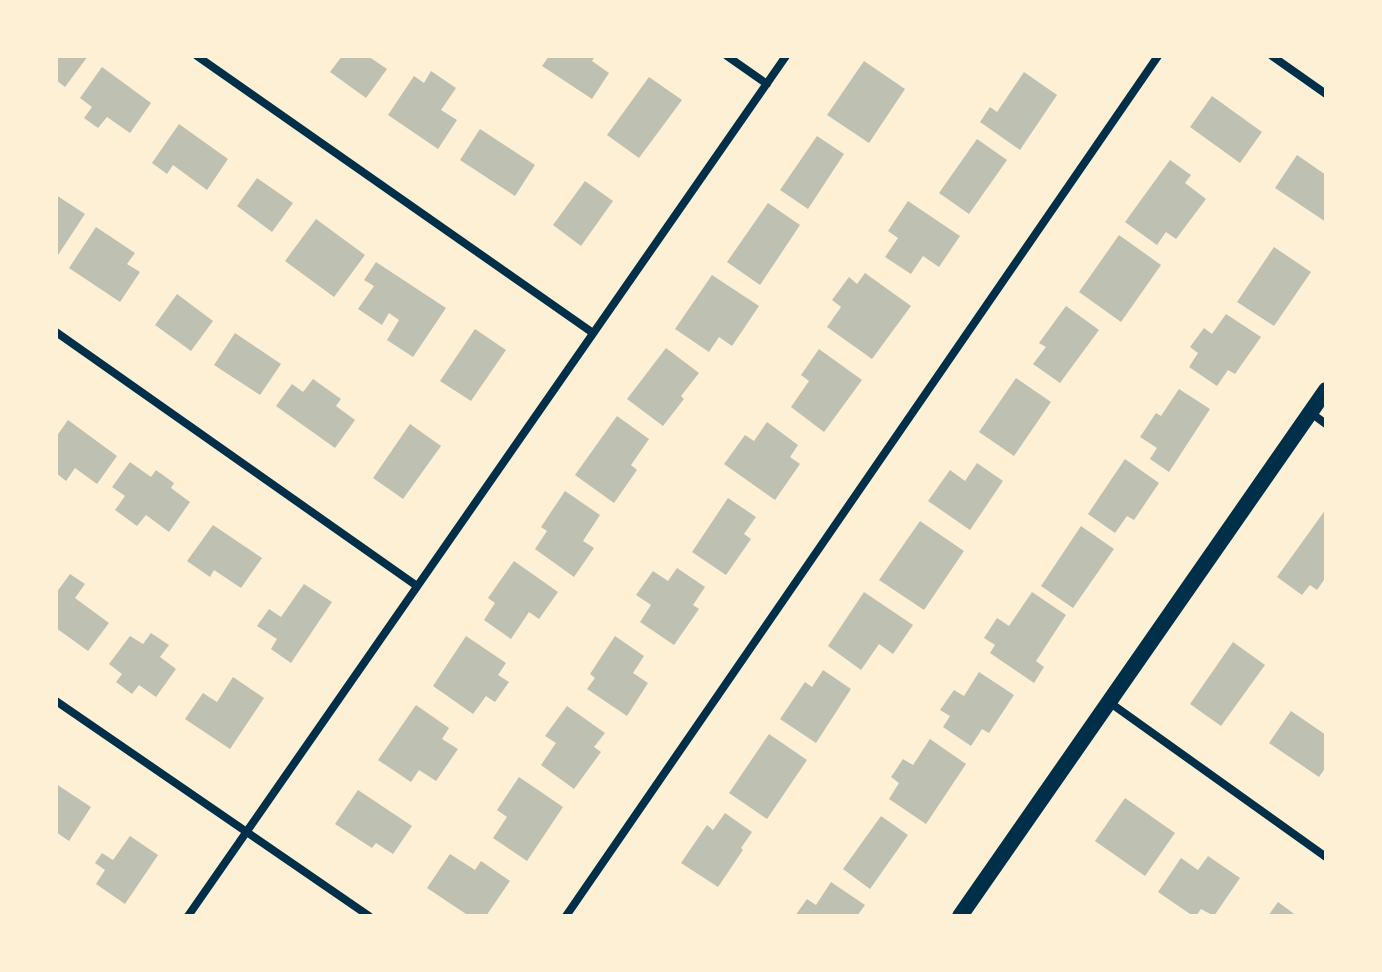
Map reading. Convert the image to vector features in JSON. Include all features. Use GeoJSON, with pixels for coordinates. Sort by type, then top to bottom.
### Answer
{"type":"FeatureCollection","features":[{"type":"Feature","properties":{"kind":"main road"},"geometry":{"type":"LineString","coordinates":[[960,916],[1326,390]]}},
{"type":"Feature","properties":{"kind":"street"},"geometry":{"type":"LineString","coordinates":[[197,56],[593,333]]}},
{"type":"Feature","properties":{"kind":"street"},"geometry":{"type":"LineString","coordinates":[[727,56],[767,84]]}},
{"type":"Feature","properties":{"kind":"street"},"geometry":{"type":"LineString","coordinates":[[188,916],[786,56]]}},
{"type":"Feature","properties":{"kind":"street"},"geometry":{"type":"LineString","coordinates":[[566,916],[1158,56]]}},
{"type":"Feature","properties":{"kind":"street"},"geometry":{"type":"LineString","coordinates":[[1272,56],[1326,94]]}},
{"type":"Feature","properties":{"kind":"street"},"geometry":{"type":"LineString","coordinates":[[56,332],[417,586]]}},
{"type":"Feature","properties":{"kind":"street"},"geometry":{"type":"LineString","coordinates":[[1311,413],[1326,424]]}},
{"type":"Feature","properties":{"kind":"street"},"geometry":{"type":"LineString","coordinates":[[56,701],[369,916]]}},
{"type":"Feature","properties":{"kind":"street"},"geometry":{"type":"LineString","coordinates":[[1109,702],[1326,857]]}},
{"type":"Feature","properties":{"kind":"building"},"geometry":{"type":"Polygon","coordinates":[[[56,56],[88,56],[65,87],[56,80],[56,56]]]}},
{"type":"Feature","properties":{"kind":"building"},"geometry":{"type":"Polygon","coordinates":[[[342,56],[368,56],[387,69],[366,98],[330,72],[342,56]]]}},
{"type":"Feature","properties":{"kind":"building"},"geometry":{"type":"Polygon","coordinates":[[[549,56],[595,56],[592,61],[609,73],[592,99],[542,66],[549,56]]]}},
{"type":"Feature","properties":{"kind":"building"},"geometry":{"type":"Polygon","coordinates":[[[864,61],[905,89],[869,143],[827,115],[864,61]]]}},
{"type":"Feature","properties":{"kind":"building"},"geometry":{"type":"Polygon","coordinates":[[[102,67],[151,103],[130,133],[107,117],[98,128],[84,118],[92,107],[80,98],[102,67]]]}},
{"type":"Feature","properties":{"kind":"building"},"geometry":{"type":"Polygon","coordinates":[[[431,71],[456,88],[441,110],[457,120],[438,149],[388,115],[414,76],[424,83],[431,71]]]}},
{"type":"Feature","properties":{"kind":"building"},"geometry":{"type":"Polygon","coordinates":[[[1024,72],[1057,95],[1020,150],[980,122],[990,107],[997,112],[1024,72]]]}},
{"type":"Feature","properties":{"kind":"building"},"geometry":{"type":"Polygon","coordinates":[[[649,77],[682,100],[639,158],[607,135],[649,77]]]}},
{"type":"Feature","properties":{"kind":"building"},"geometry":{"type":"Polygon","coordinates":[[[1212,96],[1262,132],[1240,163],[1190,127],[1212,96]]]}},
{"type":"Feature","properties":{"kind":"building"},"geometry":{"type":"Polygon","coordinates":[[[179,124],[228,159],[207,190],[173,165],[167,174],[152,163],[179,124]]]}},
{"type":"Feature","properties":{"kind":"building"},"geometry":{"type":"Polygon","coordinates":[[[480,129],[535,165],[515,196],[460,160],[480,129]]]}},
{"type":"Feature","properties":{"kind":"building"},"geometry":{"type":"Polygon","coordinates":[[[817,136],[844,154],[808,209],[780,190],[817,136]]]}},
{"type":"Feature","properties":{"kind":"building"},"geometry":{"type":"Polygon","coordinates":[[[977,139],[1007,160],[969,214],[939,193],[977,139]]]}},
{"type":"Feature","properties":{"kind":"building"},"geometry":{"type":"Polygon","coordinates":[[[1297,155],[1326,175],[1326,222],[1275,188],[1297,155]]]}},
{"type":"Feature","properties":{"kind":"building"},"geometry":{"type":"Polygon","coordinates":[[[1170,160],[1191,175],[1185,183],[1206,199],[1176,239],[1166,232],[1157,245],[1125,222],[1170,160]]]}},
{"type":"Feature","properties":{"kind":"building"},"geometry":{"type":"Polygon","coordinates":[[[257,178],[293,203],[272,232],[237,206],[257,178]]]}},
{"type":"Feature","properties":{"kind":"building"},"geometry":{"type":"Polygon","coordinates":[[[585,181],[613,201],[581,246],[553,225],[585,181]]]}},
{"type":"Feature","properties":{"kind":"building"},"geometry":{"type":"Polygon","coordinates":[[[56,195],[85,214],[56,258],[56,195]]]}},
{"type":"Feature","properties":{"kind":"building"},"geometry":{"type":"Polygon","coordinates":[[[908,201],[960,236],[939,267],[923,256],[911,274],[885,257],[898,238],[888,231],[908,201]]]}},
{"type":"Feature","properties":{"kind":"building"},"geometry":{"type":"Polygon","coordinates":[[[768,203],[800,225],[760,285],[727,262],[768,203]]]}},
{"type":"Feature","properties":{"kind":"building"},"geometry":{"type":"Polygon","coordinates":[[[316,219],[365,255],[334,297],[285,261],[316,219]]]}},
{"type":"Feature","properties":{"kind":"building"},"geometry":{"type":"Polygon","coordinates":[[[96,227],[135,253],[127,264],[140,272],[120,302],[69,268],[96,227]]]}},
{"type":"Feature","properties":{"kind":"building"},"geometry":{"type":"Polygon","coordinates":[[[1119,235],[1161,265],[1121,322],[1079,292],[1119,235]]]}},
{"type":"Feature","properties":{"kind":"building"},"geometry":{"type":"Polygon","coordinates":[[[1274,247],[1311,272],[1274,326],[1237,302],[1274,247]]]}},
{"type":"Feature","properties":{"kind":"building"},"geometry":{"type":"Polygon","coordinates":[[[376,262],[446,308],[413,357],[387,340],[399,320],[389,313],[382,325],[358,309],[374,286],[364,280],[376,262]]]}},
{"type":"Feature","properties":{"kind":"building"},"geometry":{"type":"Polygon","coordinates":[[[865,273],[911,306],[872,359],[827,327],[841,307],[832,300],[849,277],[857,284],[865,273]]]}},
{"type":"Feature","properties":{"kind":"building"},"geometry":{"type":"Polygon","coordinates":[[[712,275],[759,306],[732,346],[719,337],[709,352],[675,329],[712,275]]]}},
{"type":"Feature","properties":{"kind":"building"},"geometry":{"type":"Polygon","coordinates":[[[177,294],[213,321],[191,351],[155,325],[177,294]]]}},
{"type":"Feature","properties":{"kind":"building"},"geometry":{"type":"Polygon","coordinates":[[[1066,306],[1099,330],[1060,383],[1033,364],[1046,347],[1039,343],[1066,306]]]}},
{"type":"Feature","properties":{"kind":"building"},"geometry":{"type":"Polygon","coordinates":[[[1226,314],[1261,337],[1235,374],[1228,370],[1217,386],[1189,367],[1198,353],[1190,347],[1204,328],[1212,334],[1226,314]]]}},
{"type":"Feature","properties":{"kind":"building"},"geometry":{"type":"Polygon","coordinates":[[[475,329],[506,350],[471,401],[440,381],[475,329]]]}},
{"type":"Feature","properties":{"kind":"building"},"geometry":{"type":"Polygon","coordinates":[[[235,333],[281,364],[260,395],[214,365],[235,333]]]}},
{"type":"Feature","properties":{"kind":"building"},"geometry":{"type":"Polygon","coordinates":[[[666,348],[699,373],[663,426],[627,399],[666,348]]]}},
{"type":"Feature","properties":{"kind":"building"},"geometry":{"type":"Polygon","coordinates":[[[819,349],[862,380],[824,432],[791,407],[809,381],[801,375],[819,349]]]}},
{"type":"Feature","properties":{"kind":"building"},"geometry":{"type":"Polygon","coordinates":[[[1016,378],[1051,402],[1014,456],[979,432],[1016,378]]]}},
{"type":"Feature","properties":{"kind":"building"},"geometry":{"type":"Polygon","coordinates":[[[313,379],[341,399],[336,406],[355,420],[335,448],[276,406],[292,384],[303,392],[313,379]]]}},
{"type":"Feature","properties":{"kind":"building"},"geometry":{"type":"Polygon","coordinates":[[[1179,389],[1210,409],[1169,472],[1150,459],[1157,448],[1140,437],[1156,413],[1161,416],[1179,389]]]}},
{"type":"Feature","properties":{"kind":"building"},"geometry":{"type":"Polygon","coordinates":[[[617,416],[649,439],[631,465],[637,470],[614,503],[575,475],[617,416]]]}},
{"type":"Feature","properties":{"kind":"building"},"geometry":{"type":"Polygon","coordinates":[[[68,420],[117,456],[97,484],[75,468],[66,481],[56,473],[56,437],[68,420]]]}},
{"type":"Feature","properties":{"kind":"building"},"geometry":{"type":"Polygon","coordinates":[[[767,422],[798,445],[790,457],[800,464],[775,500],[724,464],[745,435],[754,441],[767,422]]]}},
{"type":"Feature","properties":{"kind":"building"},"geometry":{"type":"Polygon","coordinates":[[[410,424],[441,446],[403,499],[373,478],[410,424]]]}},
{"type":"Feature","properties":{"kind":"building"},"geometry":{"type":"Polygon","coordinates":[[[1125,459],[1159,483],[1134,520],[1127,516],[1115,533],[1088,514],[1125,459]]]}},
{"type":"Feature","properties":{"kind":"building"},"geometry":{"type":"Polygon","coordinates":[[[130,462],[151,477],[156,470],[174,483],[171,488],[190,502],[169,532],[146,515],[137,526],[115,510],[125,496],[112,487],[130,462]]]}},
{"type":"Feature","properties":{"kind":"building"},"geometry":{"type":"Polygon","coordinates":[[[977,463],[1003,481],[970,530],[928,501],[950,470],[965,481],[977,463]]]}},
{"type":"Feature","properties":{"kind":"building"},"geometry":{"type":"Polygon","coordinates":[[[565,491],[600,515],[583,541],[594,548],[574,577],[535,549],[547,531],[541,527],[565,491]]]}},
{"type":"Feature","properties":{"kind":"building"},"geometry":{"type":"Polygon","coordinates":[[[728,498],[756,517],[744,534],[751,539],[726,575],[692,552],[728,498]]]}},
{"type":"Feature","properties":{"kind":"building"},"geometry":{"type":"Polygon","coordinates":[[[1326,509],[1326,577],[1317,590],[1310,585],[1302,595],[1277,577],[1326,509]]]}},
{"type":"Feature","properties":{"kind":"building"},"geometry":{"type":"Polygon","coordinates":[[[920,521],[964,551],[924,610],[879,580],[920,521]]]}},
{"type":"Feature","properties":{"kind":"building"},"geometry":{"type":"Polygon","coordinates":[[[213,525],[262,558],[241,588],[214,570],[210,577],[187,561],[213,525]]]}},
{"type":"Feature","properties":{"kind":"building"},"geometry":{"type":"Polygon","coordinates":[[[1081,526],[1114,549],[1073,608],[1041,586],[1081,526]]]}},
{"type":"Feature","properties":{"kind":"building"},"geometry":{"type":"Polygon","coordinates":[[[514,561],[558,592],[539,619],[529,612],[511,639],[484,620],[495,603],[488,598],[514,561]]]}},
{"type":"Feature","properties":{"kind":"building"},"geometry":{"type":"Polygon","coordinates":[[[677,568],[705,587],[693,605],[699,609],[674,645],[640,622],[651,605],[636,595],[653,571],[668,581],[677,568]]]}},
{"type":"Feature","properties":{"kind":"building"},"geometry":{"type":"Polygon","coordinates":[[[70,574],[85,584],[75,598],[109,623],[88,651],[56,628],[56,593],[70,574]]]}},
{"type":"Feature","properties":{"kind":"building"},"geometry":{"type":"Polygon","coordinates":[[[304,584],[332,602],[291,663],[271,649],[277,639],[257,626],[269,609],[281,617],[304,584]]]}},
{"type":"Feature","properties":{"kind":"building"},"geometry":{"type":"Polygon","coordinates":[[[864,592],[913,625],[893,654],[879,644],[861,670],[828,646],[864,592]]]}},
{"type":"Feature","properties":{"kind":"building"},"geometry":{"type":"Polygon","coordinates":[[[1032,592],[1066,615],[1036,661],[1044,667],[1034,683],[990,653],[995,645],[984,638],[997,618],[1009,626],[1032,592]]]}},
{"type":"Feature","properties":{"kind":"building"},"geometry":{"type":"Polygon","coordinates":[[[151,633],[169,645],[160,657],[176,669],[156,697],[139,685],[132,694],[116,682],[122,674],[109,664],[130,636],[143,644],[151,633]]]}},
{"type":"Feature","properties":{"kind":"building"},"geometry":{"type":"Polygon","coordinates":[[[466,636],[506,663],[498,675],[509,682],[495,702],[486,696],[473,714],[433,686],[466,636]]]}},
{"type":"Feature","properties":{"kind":"building"},"geometry":{"type":"Polygon","coordinates":[[[615,636],[644,656],[633,673],[648,683],[627,716],[587,689],[595,678],[590,674],[615,636]]]}},
{"type":"Feature","properties":{"kind":"building"},"geometry":{"type":"Polygon","coordinates":[[[1233,642],[1265,665],[1221,726],[1190,704],[1233,642]]]}},
{"type":"Feature","properties":{"kind":"building"},"geometry":{"type":"Polygon","coordinates":[[[823,670],[851,689],[816,743],[780,719],[805,682],[812,687],[823,670]]]}},
{"type":"Feature","properties":{"kind":"building"},"geometry":{"type":"Polygon","coordinates":[[[979,672],[1014,695],[989,733],[982,729],[971,746],[943,727],[950,716],[940,710],[954,690],[964,696],[979,672]]]}},
{"type":"Feature","properties":{"kind":"building"},"geometry":{"type":"Polygon","coordinates":[[[233,677],[264,698],[230,749],[185,719],[203,693],[217,702],[233,677]]]}},
{"type":"Feature","properties":{"kind":"building"},"geometry":{"type":"Polygon","coordinates":[[[416,705],[449,728],[442,739],[458,749],[436,781],[419,770],[411,782],[378,760],[416,705]]]}},
{"type":"Feature","properties":{"kind":"building"},"geometry":{"type":"Polygon","coordinates":[[[567,706],[605,733],[594,747],[601,752],[574,789],[541,765],[556,743],[545,736],[567,706]]]}},
{"type":"Feature","properties":{"kind":"building"},"geometry":{"type":"Polygon","coordinates":[[[1291,711],[1326,735],[1326,767],[1319,777],[1269,743],[1291,711]]]}},
{"type":"Feature","properties":{"kind":"building"},"geometry":{"type":"Polygon","coordinates":[[[769,734],[807,760],[767,819],[729,793],[769,734]]]}},
{"type":"Feature","properties":{"kind":"building"},"geometry":{"type":"Polygon","coordinates":[[[930,739],[966,764],[926,824],[889,799],[899,783],[891,777],[903,759],[913,765],[930,739]]]}},
{"type":"Feature","properties":{"kind":"building"},"geometry":{"type":"Polygon","coordinates":[[[519,777],[563,807],[527,861],[493,838],[507,817],[497,810],[519,777]]]}},
{"type":"Feature","properties":{"kind":"building"},"geometry":{"type":"Polygon","coordinates":[[[56,784],[91,807],[69,841],[56,832],[56,784]]]}},
{"type":"Feature","properties":{"kind":"building"},"geometry":{"type":"Polygon","coordinates":[[[358,790],[412,826],[393,854],[376,843],[372,848],[335,824],[358,790]]]}},
{"type":"Feature","properties":{"kind":"building"},"geometry":{"type":"Polygon","coordinates":[[[1125,798],[1175,833],[1145,876],[1095,841],[1125,798]]]}},
{"type":"Feature","properties":{"kind":"building"},"geometry":{"type":"Polygon","coordinates":[[[725,813],[752,832],[718,887],[681,863],[707,825],[713,830],[725,813]]]}},
{"type":"Feature","properties":{"kind":"building"},"geometry":{"type":"Polygon","coordinates":[[[881,816],[908,835],[870,889],[843,869],[881,816]]]}},
{"type":"Feature","properties":{"kind":"building"},"geometry":{"type":"Polygon","coordinates":[[[130,836],[158,855],[125,904],[96,884],[105,870],[95,863],[102,853],[113,860],[130,836]]]}},
{"type":"Feature","properties":{"kind":"building"},"geometry":{"type":"Polygon","coordinates":[[[450,854],[475,870],[481,861],[510,881],[486,916],[469,916],[427,888],[450,854]]]}},
{"type":"Feature","properties":{"kind":"building"},"geometry":{"type":"Polygon","coordinates":[[[1208,856],[1240,878],[1214,916],[1201,909],[1193,916],[1158,892],[1181,858],[1198,870],[1208,856]]]}},
{"type":"Feature","properties":{"kind":"building"},"geometry":{"type":"Polygon","coordinates":[[[831,882],[865,905],[857,916],[795,916],[807,899],[816,905],[831,882]]]}},
{"type":"Feature","properties":{"kind":"building"},"geometry":{"type":"Polygon","coordinates":[[[1278,902],[1297,916],[1268,916],[1278,902]]]}}]}
